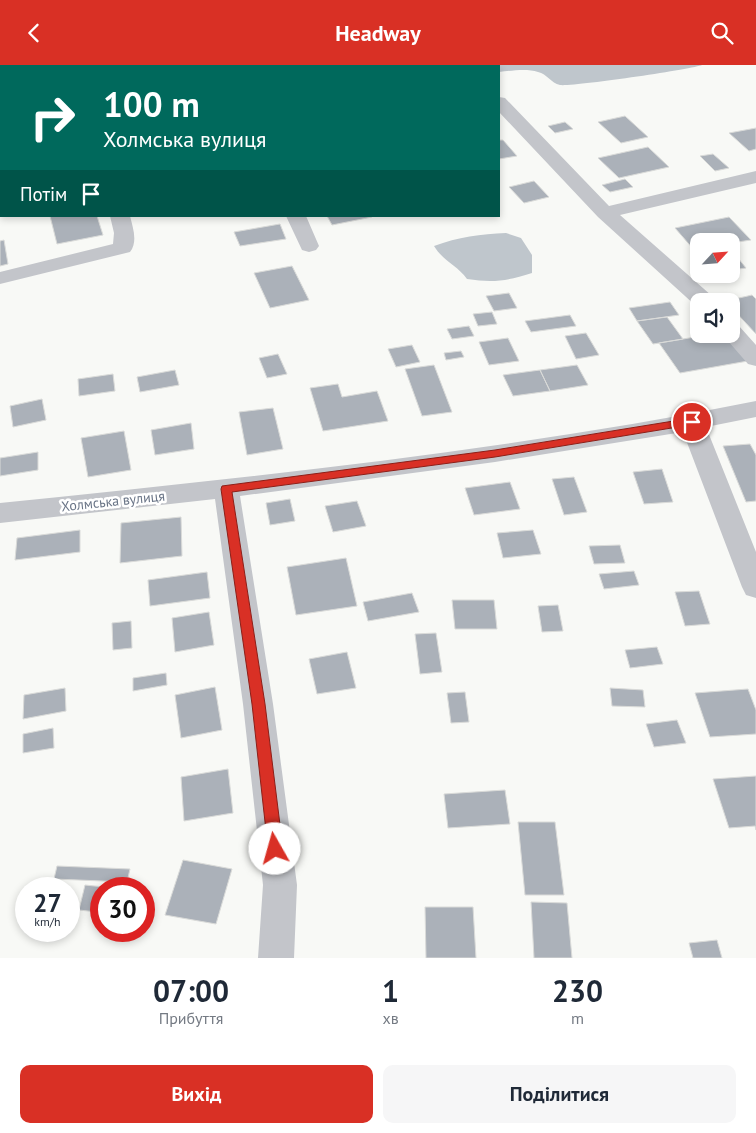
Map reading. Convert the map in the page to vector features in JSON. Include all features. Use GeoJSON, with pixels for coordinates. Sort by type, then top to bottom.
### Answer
{"type":"FeatureCollection","features":[{"type":"Feature","properties":{"kind":"street"},"geometry":{"type":"LineString","coordinates":[[500,103],[605,213],[695,293]]}},
{"type":"Feature","properties":{"kind":"street"},"geometry":{"type":"LineString","coordinates":[[500,128],[520,124]]}},
{"type":"Feature","properties":{"kind":"street"},"geometry":{"type":"LineString","coordinates":[[605,213],[756,177]]}},
{"type":"Feature","properties":{"kind":"street"},"geometry":{"type":"LineString","coordinates":[[0,278],[123,248],[124,233],[120,217]]}},
{"type":"Feature","properties":{"kind":"street"},"geometry":{"type":"LineString","coordinates":[[296,217],[309,246]]}},
{"type":"Feature","properties":{"kind":"street"},"geometry":{"type":"LineString","coordinates":[[740,341],[756,359]]}},
{"type":"Feature","properties":{"kind":"street","name":"Холмська вулиця"},"geometry":{"type":"LineString","coordinates":[[0,513],[226,489],[495,453],[692,422],[756,409]]}},
{"type":"Feature","properties":{"kind":"street"},"geometry":{"type":"LineString","coordinates":[[692,422],[756,587]]}},
{"type":"Feature","properties":{"kind":"street"},"geometry":{"type":"LineString","coordinates":[[226,489],[258,704],[280,885],[276,958]]}},
{"type":"Feature","properties":{"kind":"shaded area"},"geometry":{"type":"Polygon","coordinates":[[[500,65],[702,65],[569,85],[560,85],[538,72],[524,70],[500,72],[500,65]]]}},
{"type":"Feature","properties":{"kind":"shaded area"},"geometry":{"type":"Polygon","coordinates":[[[506,233],[521,238],[532,255],[532,273],[500,281],[467,279],[434,246],[452,240],[506,233]]]}},
{"type":"Feature","properties":{"kind":"building"},"geometry":{"type":"Polygon","coordinates":[[[625,116],[648,137],[621,143],[598,122],[625,116]]]}},
{"type":"Feature","properties":{"kind":"building"},"geometry":{"type":"Polygon","coordinates":[[[565,122],[573,129],[555,133],[548,126],[565,122]]]}},
{"type":"Feature","properties":{"kind":"building"},"geometry":{"type":"Polygon","coordinates":[[[756,128],[756,149],[749,151],[729,133],[756,128]]]}},
{"type":"Feature","properties":{"kind":"building"},"geometry":{"type":"Polygon","coordinates":[[[500,140],[503,140],[517,156],[500,159],[500,140]]]}},
{"type":"Feature","properties":{"kind":"building"},"geometry":{"type":"Polygon","coordinates":[[[648,147],[669,167],[619,178],[598,158],[648,147]]]}},
{"type":"Feature","properties":{"kind":"building"},"geometry":{"type":"Polygon","coordinates":[[[713,154],[729,168],[715,171],[700,156],[713,154]]]}},
{"type":"Feature","properties":{"kind":"building"},"geometry":{"type":"Polygon","coordinates":[[[625,179],[633,187],[610,192],[602,185],[625,179]]]}},
{"type":"Feature","properties":{"kind":"building"},"geometry":{"type":"Polygon","coordinates":[[[534,181],[549,197],[524,203],[509,187],[534,181]]]}},
{"type":"Feature","properties":{"kind":"building"},"geometry":{"type":"Polygon","coordinates":[[[50,217],[97,217],[103,235],[57,244],[50,217]]]}},
{"type":"Feature","properties":{"kind":"building"},"geometry":{"type":"Polygon","coordinates":[[[328,217],[372,217],[332,225],[328,217]]]}},
{"type":"Feature","properties":{"kind":"building"},"geometry":{"type":"Polygon","coordinates":[[[729,217],[751,240],[740,242],[740,233],[690,233],[690,245],[675,228],[729,217]]]}},
{"type":"Feature","properties":{"kind":"building"},"geometry":{"type":"Polygon","coordinates":[[[280,224],[286,239],[240,246],[234,232],[280,224]]]}},
{"type":"Feature","properties":{"kind":"building"},"geometry":{"type":"Polygon","coordinates":[[[4,240],[8,264],[0,266],[0,241],[4,240]]]}},
{"type":"Feature","properties":{"kind":"building"},"geometry":{"type":"Polygon","coordinates":[[[740,260],[746,268],[740,269],[740,260]]]}},
{"type":"Feature","properties":{"kind":"building"},"geometry":{"type":"Polygon","coordinates":[[[292,266],[309,300],[270,308],[254,273],[292,266]]]}},
{"type":"Feature","properties":{"kind":"building"},"geometry":{"type":"Polygon","coordinates":[[[509,293],[517,308],[494,311],[486,296],[509,293]]]}},
{"type":"Feature","properties":{"kind":"building"},"geometry":{"type":"Polygon","coordinates":[[[752,295],[756,299],[756,334],[740,317],[740,298],[752,295]]]}},
{"type":"Feature","properties":{"kind":"building"},"geometry":{"type":"Polygon","coordinates":[[[670,302],[679,315],[637,321],[629,308],[670,302]]]}},
{"type":"Feature","properties":{"kind":"building"},"geometry":{"type":"Polygon","coordinates":[[[492,312],[497,324],[478,326],[473,314],[492,312]]]}},
{"type":"Feature","properties":{"kind":"building"},"geometry":{"type":"Polygon","coordinates":[[[570,315],[576,326],[531,332],[525,321],[570,315]]]}},
{"type":"Feature","properties":{"kind":"building"},"geometry":{"type":"Polygon","coordinates":[[[667,317],[683,339],[653,344],[637,321],[667,317]]]}},
{"type":"Feature","properties":{"kind":"building"},"geometry":{"type":"Polygon","coordinates":[[[469,326],[474,336],[452,339],[447,329],[469,326]]]}},
{"type":"Feature","properties":{"kind":"building"},"geometry":{"type":"Polygon","coordinates":[[[586,333],[599,355],[576,359],[565,336],[586,333]]]}},
{"type":"Feature","properties":{"kind":"building"},"geometry":{"type":"Polygon","coordinates":[[[508,338],[519,361],[489,365],[479,342],[508,338]]]}},
{"type":"Feature","properties":{"kind":"building"},"geometry":{"type":"Polygon","coordinates":[[[690,338],[690,343],[734,343],[748,361],[680,373],[659,343],[690,338]]]}},
{"type":"Feature","properties":{"kind":"building"},"geometry":{"type":"Polygon","coordinates":[[[412,345],[420,362],[396,367],[388,349],[412,345]]]}},
{"type":"Feature","properties":{"kind":"building"},"geometry":{"type":"Polygon","coordinates":[[[461,351],[464,357],[446,360],[444,353],[461,351]]]}},
{"type":"Feature","properties":{"kind":"building"},"geometry":{"type":"Polygon","coordinates":[[[278,354],[287,374],[267,378],[259,358],[278,354]]]}},
{"type":"Feature","properties":{"kind":"building"},"geometry":{"type":"Polygon","coordinates":[[[434,365],[452,412],[422,416],[405,369],[434,365]]]}},
{"type":"Feature","properties":{"kind":"building"},"geometry":{"type":"Polygon","coordinates":[[[577,365],[588,385],[550,391],[540,370],[577,365]]]}},
{"type":"Feature","properties":{"kind":"building"},"geometry":{"type":"Polygon","coordinates":[[[175,370],[179,385],[140,392],[137,377],[175,370]]]}},
{"type":"Feature","properties":{"kind":"building"},"geometry":{"type":"Polygon","coordinates":[[[540,370],[550,391],[513,396],[503,375],[540,370]]]}},
{"type":"Feature","properties":{"kind":"building"},"geometry":{"type":"Polygon","coordinates":[[[113,374],[115,391],[79,396],[78,379],[113,374]]]}},
{"type":"Feature","properties":{"kind":"building"},"geometry":{"type":"Polygon","coordinates":[[[338,384],[342,397],[377,391],[388,421],[323,431],[310,388],[338,384]]]}},
{"type":"Feature","properties":{"kind":"building"},"geometry":{"type":"Polygon","coordinates":[[[42,399],[46,420],[13,427],[10,406],[42,399]]]}},
{"type":"Feature","properties":{"kind":"building"},"geometry":{"type":"Polygon","coordinates":[[[273,408],[283,449],[247,455],[239,412],[273,408]]]}},
{"type":"Feature","properties":{"kind":"building"},"geometry":{"type":"Polygon","coordinates":[[[191,423],[194,449],[155,455],[151,430],[191,423]]]}},
{"type":"Feature","properties":{"kind":"building"},"geometry":{"type":"Polygon","coordinates":[[[124,431],[131,470],[88,477],[81,438],[124,431]]]}},
{"type":"Feature","properties":{"kind":"building"},"geometry":{"type":"Polygon","coordinates":[[[750,444],[756,455],[756,501],[746,502],[723,446],[750,444]]]}},
{"type":"Feature","properties":{"kind":"building"},"geometry":{"type":"Polygon","coordinates":[[[38,452],[38,470],[0,476],[0,458],[38,452]]]}},
{"type":"Feature","properties":{"kind":"building"},"geometry":{"type":"Polygon","coordinates":[[[662,469],[673,502],[644,504],[633,472],[662,469]]]}},
{"type":"Feature","properties":{"kind":"building"},"geometry":{"type":"Polygon","coordinates":[[[574,477],[587,512],[564,515],[552,479],[574,477]]]}},
{"type":"Feature","properties":{"kind":"building"},"geometry":{"type":"Polygon","coordinates":[[[510,482],[520,509],[474,515],[465,488],[510,482]]]}},
{"type":"Feature","properties":{"kind":"building"},"geometry":{"type":"Polygon","coordinates":[[[290,499],[295,521],[270,525],[266,503],[290,499]]]}},
{"type":"Feature","properties":{"kind":"building"},"geometry":{"type":"Polygon","coordinates":[[[357,501],[366,526],[333,532],[325,506],[357,501]]]}},
{"type":"Feature","properties":{"kind":"building"},"geometry":{"type":"Polygon","coordinates":[[[181,517],[182,556],[120,563],[121,523],[181,517]]]}},
{"type":"Feature","properties":{"kind":"building"},"geometry":{"type":"Polygon","coordinates":[[[80,530],[80,552],[15,560],[17,538],[80,530]]]}},
{"type":"Feature","properties":{"kind":"building"},"geometry":{"type":"Polygon","coordinates":[[[533,530],[541,554],[503,558],[497,533],[533,530]]]}},
{"type":"Feature","properties":{"kind":"building"},"geometry":{"type":"Polygon","coordinates":[[[620,545],[625,563],[594,564],[589,546],[620,545]]]}},
{"type":"Feature","properties":{"kind":"building"},"geometry":{"type":"Polygon","coordinates":[[[346,558],[357,606],[296,615],[287,567],[346,558]]]}},
{"type":"Feature","properties":{"kind":"building"},"geometry":{"type":"Polygon","coordinates":[[[634,571],[639,585],[604,589],[599,574],[634,571]]]}},
{"type":"Feature","properties":{"kind":"building"},"geometry":{"type":"Polygon","coordinates":[[[207,572],[210,598],[150,606],[148,580],[207,572]]]}},
{"type":"Feature","properties":{"kind":"building"},"geometry":{"type":"Polygon","coordinates":[[[699,591],[710,624],[685,626],[675,592],[699,591]]]}},
{"type":"Feature","properties":{"kind":"building"},"geometry":{"type":"Polygon","coordinates":[[[412,593],[419,612],[368,621],[363,602],[412,593]]]}},
{"type":"Feature","properties":{"kind":"building"},"geometry":{"type":"Polygon","coordinates":[[[452,600],[494,600],[497,629],[455,629],[452,600]]]}},
{"type":"Feature","properties":{"kind":"building"},"geometry":{"type":"Polygon","coordinates":[[[558,605],[563,631],[542,632],[538,606],[558,605]]]}},
{"type":"Feature","properties":{"kind":"building"},"geometry":{"type":"Polygon","coordinates":[[[209,612],[214,645],[175,652],[172,618],[209,612]]]}},
{"type":"Feature","properties":{"kind":"building"},"geometry":{"type":"Polygon","coordinates":[[[131,621],[132,648],[113,650],[112,623],[131,621]]]}},
{"type":"Feature","properties":{"kind":"building"},"geometry":{"type":"Polygon","coordinates":[[[436,633],[442,672],[420,674],[415,634],[436,633]]]}},
{"type":"Feature","properties":{"kind":"building"},"geometry":{"type":"Polygon","coordinates":[[[657,647],[663,664],[630,668],[625,650],[657,647]]]}},
{"type":"Feature","properties":{"kind":"building"},"geometry":{"type":"Polygon","coordinates":[[[347,652],[356,688],[317,694],[309,659],[347,652]]]}},
{"type":"Feature","properties":{"kind":"building"},"geometry":{"type":"Polygon","coordinates":[[[166,673],[167,685],[133,691],[133,678],[166,673]]]}},
{"type":"Feature","properties":{"kind":"building"},"geometry":{"type":"Polygon","coordinates":[[[215,687],[222,730],[181,738],[175,695],[215,687]]]}},
{"type":"Feature","properties":{"kind":"building"},"geometry":{"type":"Polygon","coordinates":[[[65,688],[66,711],[23,719],[24,695],[65,688]]]}},
{"type":"Feature","properties":{"kind":"building"},"geometry":{"type":"Polygon","coordinates":[[[610,688],[643,690],[645,707],[612,706],[610,688]]]}},
{"type":"Feature","properties":{"kind":"building"},"geometry":{"type":"Polygon","coordinates":[[[748,689],[756,710],[756,734],[710,737],[695,693],[748,689]]]}},
{"type":"Feature","properties":{"kind":"building"},"geometry":{"type":"Polygon","coordinates":[[[465,692],[469,722],[451,723],[447,693],[465,692]]]}},
{"type":"Feature","properties":{"kind":"building"},"geometry":{"type":"Polygon","coordinates":[[[677,720],[686,743],[654,747],[646,724],[677,720]]]}},
{"type":"Feature","properties":{"kind":"building"},"geometry":{"type":"Polygon","coordinates":[[[53,728],[54,748],[23,753],[23,734],[53,728]]]}},
{"type":"Feature","properties":{"kind":"building"},"geometry":{"type":"Polygon","coordinates":[[[228,769],[233,813],[184,821],[181,777],[228,769]]]}},
{"type":"Feature","properties":{"kind":"building"},"geometry":{"type":"Polygon","coordinates":[[[756,776],[756,830],[755,826],[729,828],[713,779],[756,776]]]}},
{"type":"Feature","properties":{"kind":"building"},"geometry":{"type":"Polygon","coordinates":[[[505,790],[510,824],[448,828],[444,794],[505,790]]]}},
{"type":"Feature","properties":{"kind":"building"},"geometry":{"type":"Polygon","coordinates":[[[518,822],[555,822],[564,895],[525,895],[518,822]]]}},
{"type":"Feature","properties":{"kind":"building"},"geometry":{"type":"Polygon","coordinates":[[[183,860],[232,869],[216,924],[165,915],[183,860]]]}},
{"type":"Feature","properties":{"kind":"building"},"geometry":{"type":"Polygon","coordinates":[[[57,866],[130,869],[128,877],[90,877],[90,880],[80,880],[80,877],[54,877],[57,866]]]}},
{"type":"Feature","properties":{"kind":"building"},"geometry":{"type":"Polygon","coordinates":[[[85,885],[90,886],[90,911],[80,910],[85,885]]]}},
{"type":"Feature","properties":{"kind":"building"},"geometry":{"type":"Polygon","coordinates":[[[531,902],[567,903],[572,958],[534,958],[531,902]]]}},
{"type":"Feature","properties":{"kind":"building"},"geometry":{"type":"Polygon","coordinates":[[[425,907],[473,907],[476,958],[426,958],[425,907]]]}},
{"type":"Feature","properties":{"kind":"building"},"geometry":{"type":"Polygon","coordinates":[[[717,940],[722,958],[693,958],[689,943],[717,940]]]}},
{"type":"Feature","properties":{"kind":"route"},"geometry":{"type":"LineString","coordinates":[[275,849],[258,704],[226,489],[495,453],[692,422]]}}]}
